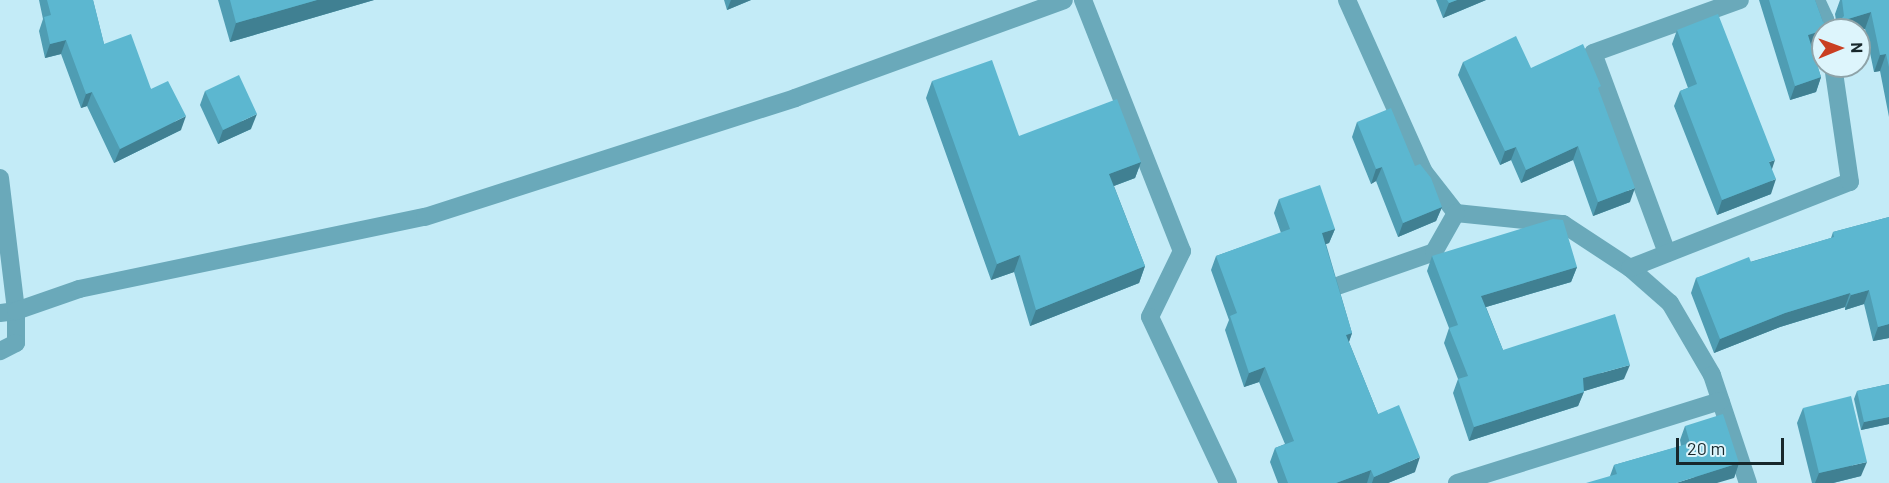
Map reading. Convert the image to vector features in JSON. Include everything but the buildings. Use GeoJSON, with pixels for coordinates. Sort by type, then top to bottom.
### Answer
{"type":"FeatureCollection","features":[{"type":"Feature","properties":{"kind":"street"},"geometry":{"type":"LineString","coordinates":[[8,312],[79,289],[425,217],[795,98],[1064,0]]}},
{"type":"Feature","properties":{"kind":"street"},"geometry":{"type":"LineString","coordinates":[[1083,0],[1182,251],[1150,317],[1228,483]]}},
{"type":"Feature","properties":{"kind":"street"},"geometry":{"type":"LineString","coordinates":[[1347,0],[1424,172],[1456,213],[1563,224],[1630,268],[1670,303],[1712,375],[1748,483]]}},
{"type":"Feature","properties":{"kind":"street"},"geometry":{"type":"LineString","coordinates":[[1816,0],[1825,18]]}},
{"type":"Feature","properties":{"kind":"street"},"geometry":{"type":"LineString","coordinates":[[1667,253],[1593,53],[1735,1]]}},
{"type":"Feature","properties":{"kind":"street"},"geometry":{"type":"LineString","coordinates":[[1630,268],[1850,182],[1835,78]]}},
{"type":"Feature","properties":{"kind":"street"},"geometry":{"type":"LineString","coordinates":[[0,178],[8,312],[16,343],[0,351]]}},
{"type":"Feature","properties":{"kind":"street"},"geometry":{"type":"LineString","coordinates":[[1340,285],[1434,252],[1456,213]]}},
{"type":"Feature","properties":{"kind":"street"},"geometry":{"type":"LineString","coordinates":[[1457,483],[1721,401]]}}]}
